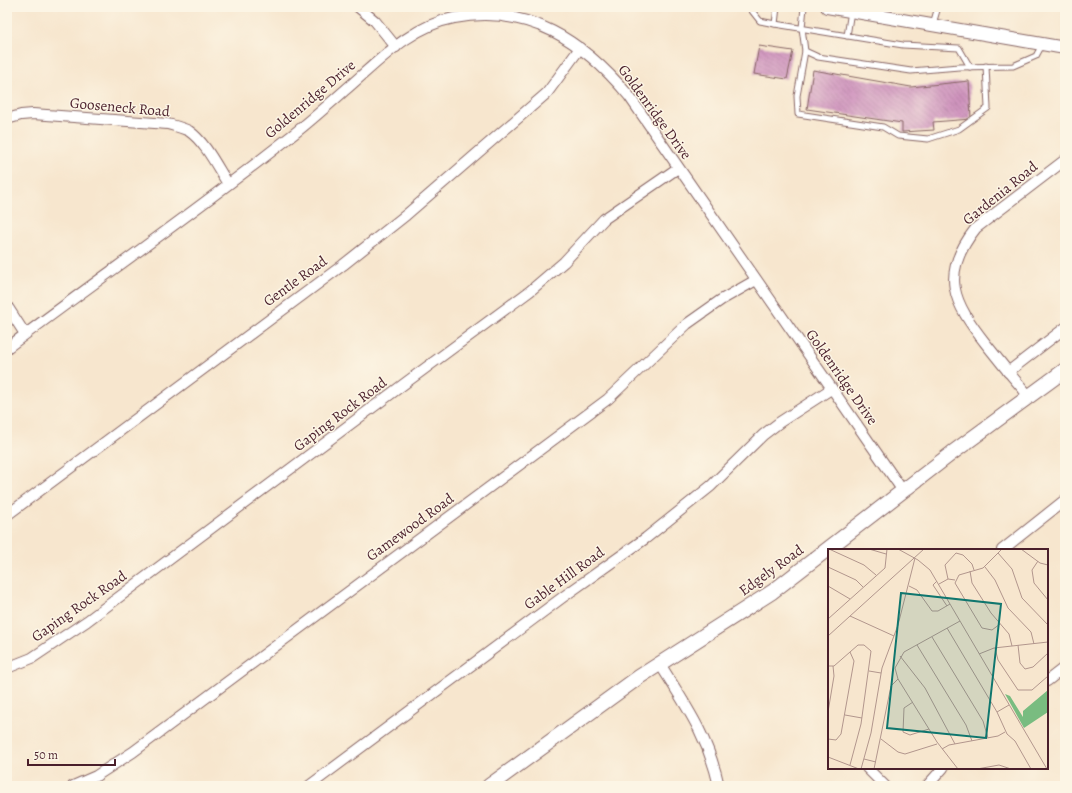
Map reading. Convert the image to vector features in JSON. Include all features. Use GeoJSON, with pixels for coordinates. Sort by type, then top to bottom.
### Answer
{"type":"FeatureCollection","features":[{"type":"Feature","properties":{"kind":"main road","name":"Edgely Road"},"geometry":{"type":"LineString","coordinates":[[489,786],[603,702],[772,592],[903,491],[1065,370]]}},
{"type":"Feature","properties":{"kind":"street"},"geometry":{"type":"LineString","coordinates":[[358,7],[375,21],[396,47]]}},
{"type":"Feature","properties":{"kind":"street"},"geometry":{"type":"LineString","coordinates":[[827,7],[1065,48]]}},
{"type":"Feature","properties":{"kind":"street","name":"Goldenridge Drive"},"geometry":{"type":"LineString","coordinates":[[7,348],[286,140],[396,47],[426,28],[452,18],[477,15],[496,15],[510,12],[557,34],[580,48],[609,72],[629,96],[903,491]]}},
{"type":"Feature","properties":{"kind":"street","name":"Gentle Road"},"geometry":{"type":"LineString","coordinates":[[7,515],[343,265],[406,215],[547,93],[580,48]]}},
{"type":"Feature","properties":{"kind":"street","name":"Gooseneck Road"},"geometry":{"type":"LineString","coordinates":[[7,118],[33,114],[168,124],[188,131],[197,139],[209,154],[228,184]]}},
{"type":"Feature","properties":{"kind":"street","name":"Gardenia Road"},"geometry":{"type":"LineString","coordinates":[[1029,396],[974,329],[959,305],[955,293],[954,268],[966,241],[976,228],[1065,160]]}},
{"type":"Feature","properties":{"kind":"street","name":"Gaping Rock Road"},"geometry":{"type":"LineString","coordinates":[[7,668],[32,658],[87,621],[408,381],[457,347],[530,291],[564,262],[604,219],[678,168]]}},
{"type":"Feature","properties":{"kind":"street","name":"Gamewood Road"},"geometry":{"type":"LineString","coordinates":[[73,786],[96,776],[133,752],[608,399],[639,368],[693,320],[721,300],[756,280]]}},
{"type":"Feature","properties":{"kind":"street"},"geometry":{"type":"LineString","coordinates":[[7,306],[25,334]]}},
{"type":"Feature","properties":{"kind":"street"},"geometry":{"type":"LineString","coordinates":[[1008,372],[1065,328]]}},
{"type":"Feature","properties":{"kind":"street","name":"Gable Hill Road"},"geometry":{"type":"LineString","coordinates":[[309,786],[646,538],[711,486],[763,435],[780,422],[831,389]]}},
{"type":"Feature","properties":{"kind":"street"},"geometry":{"type":"LineString","coordinates":[[1003,549],[1065,500]]}},
{"type":"Feature","properties":{"kind":"street"},"geometry":{"type":"LineString","coordinates":[[660,664],[702,731],[711,755],[719,786]]}},
{"type":"Feature","properties":{"kind":"street"},"geometry":{"type":"LineString","coordinates":[[1048,680],[1065,667]]}},
{"type":"Feature","properties":{"kind":"street"},"geometry":{"type":"LineString","coordinates":[[868,769],[885,786]]}},
{"type":"Feature","properties":{"kind":"street"},"geometry":{"type":"LineString","coordinates":[[927,786],[942,769]]}},
{"type":"Feature","properties":{"kind":"lane"},"geometry":{"type":"LineString","coordinates":[[749,7],[760,21],[775,24],[903,45],[959,48],[970,67]]}},
{"type":"Feature","properties":{"kind":"lane"},"geometry":{"type":"LineString","coordinates":[[775,24],[777,7]]}},
{"type":"Feature","properties":{"kind":"lane"},"geometry":{"type":"LineString","coordinates":[[804,7],[802,28],[805,51],[797,96],[798,114],[883,127],[898,136],[928,139],[959,129],[988,108],[986,66]]}},
{"type":"Feature","properties":{"kind":"lane"},"geometry":{"type":"LineString","coordinates":[[933,25],[938,7]]}},
{"type":"Feature","properties":{"kind":"lane"},"geometry":{"type":"LineString","coordinates":[[847,36],[851,11]]}},
{"type":"Feature","properties":{"kind":"lane"},"geometry":{"type":"LineString","coordinates":[[805,51],[818,57],[911,71],[986,66],[1013,66],[1036,56],[1043,44]]}},
{"type":"Feature","properties":{"kind":"building"},"geometry":{"type":"Polygon","coordinates":[[[759,46],[793,51],[787,79],[754,74],[759,46]]]}},
{"type":"Feature","properties":{"kind":"building"},"geometry":{"type":"Polygon","coordinates":[[[813,70],[911,87],[969,81],[971,119],[933,122],[934,130],[902,132],[902,123],[807,109],[813,70]]]}}]}
